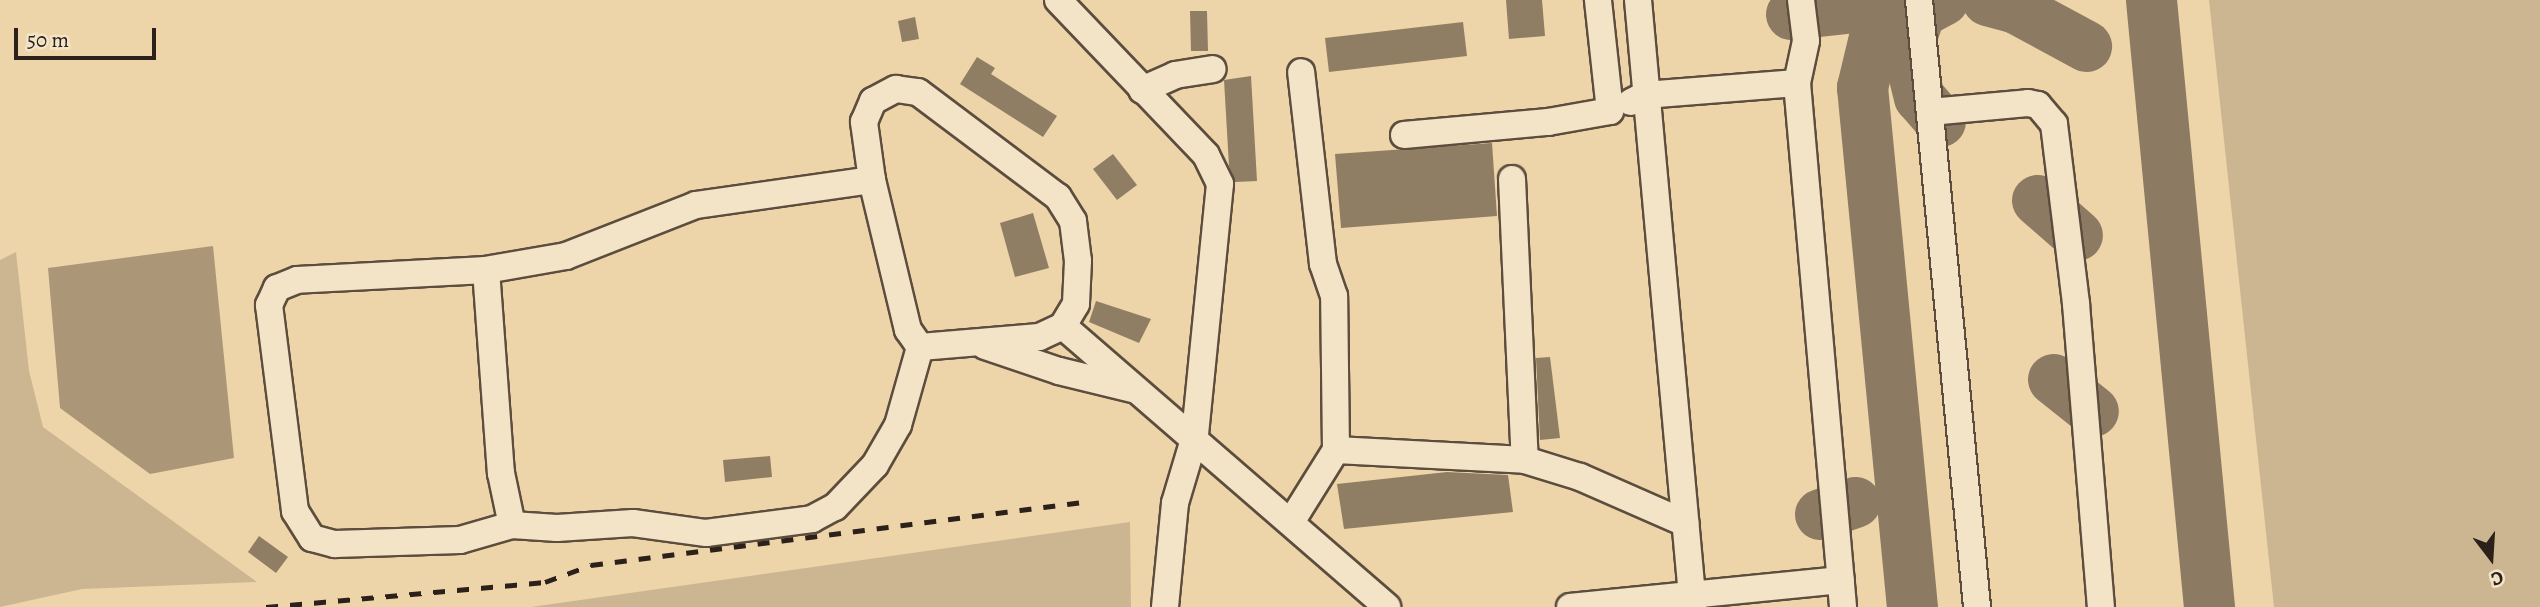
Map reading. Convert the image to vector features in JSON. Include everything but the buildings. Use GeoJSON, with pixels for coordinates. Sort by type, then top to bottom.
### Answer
{"type":"FeatureCollection","features":[{"type":"Feature","properties":{"kind":"lane"},"geometry":{"type":"LineString","coordinates":[[1058,0],[1206,155],[1220,184],[1195,436],[1175,503],[1165,607]]}},
{"type":"Feature","properties":{"kind":"lane"},"geometry":{"type":"LineString","coordinates":[[1598,0],[1610,111]]}},
{"type":"Feature","properties":{"kind":"lane"},"geometry":{"type":"LineString","coordinates":[[1638,0],[1693,601]]}},
{"type":"Feature","properties":{"kind":"lane"},"geometry":{"type":"LineString","coordinates":[[1801,0],[1807,41],[1797,83],[1821,391],[1843,607]]}},
{"type":"Feature","properties":{"kind":"lane"},"geometry":{"type":"LineString","coordinates":[[1919,0],[1977,607]]}},
{"type":"Feature","properties":{"kind":"lane"},"geometry":{"type":"LineString","coordinates":[[1142,90],[1175,75],[1213,69]]}},
{"type":"Feature","properties":{"kind":"lane"},"geometry":{"type":"LineString","coordinates":[[1291,522],[1336,450],[1334,296],[1322,264],[1301,72]]}},
{"type":"Feature","properties":{"kind":"lane"},"geometry":{"type":"LineString","coordinates":[[1404,135],[1548,122],[1610,111],[1645,95],[1797,83]]}},
{"type":"Feature","properties":{"kind":"lane"},"geometry":{"type":"LineString","coordinates":[[896,89],[918,92],[1038,179],[1058,197],[1073,221],[1079,261],[1076,304],[1063,326],[1040,337],[920,347],[908,330],[872,180],[864,122],[873,101],[896,89]]}},
{"type":"Feature","properties":{"kind":"lane"},"geometry":{"type":"LineString","coordinates":[[1930,112],[2028,103],[2038,104],[2054,124],[2076,304],[2101,607]]}},
{"type":"Feature","properties":{"kind":"lane"},"geometry":{"type":"LineString","coordinates":[[1512,179],[1525,460]]}},
{"type":"Feature","properties":{"kind":"lane"},"geometry":{"type":"LineString","coordinates":[[872,180],[696,205],[566,256],[485,270],[297,280],[277,288],[269,305],[295,511],[312,537],[335,544],[460,540],[512,525],[557,528],[633,523],[706,533],[812,519],[835,507],[875,465],[898,425],[920,347]]}},
{"type":"Feature","properties":{"kind":"lane"},"geometry":{"type":"LineString","coordinates":[[485,270],[501,473],[512,525]]}},
{"type":"Feature","properties":{"kind":"lane"},"geometry":{"type":"LineString","coordinates":[[1063,326],[1195,436],[1387,607]]}},
{"type":"Feature","properties":{"kind":"lane"},"geometry":{"type":"LineString","coordinates":[[978,343],[1059,372],[1138,390]]}},
{"type":"Feature","properties":{"kind":"lane"},"geometry":{"type":"LineString","coordinates":[[1336,450],[1525,460],[1580,477],[1685,523]]}},
{"type":"Feature","properties":{"kind":"lane"},"geometry":{"type":"LineString","coordinates":[[1570,607],[1693,601],[1841,580]]}},
{"type":"Feature","properties":{"kind":"shaded area"},"geometry":{"type":"Polygon","coordinates":[[[2209,0],[2540,0],[2540,607],[2274,607],[2209,0]]]}},
{"type":"Feature","properties":{"kind":"shaded area"},"geometry":{"type":"Polygon","coordinates":[[[213,246],[234,458],[150,474],[60,408],[48,268],[213,246]]]}},
{"type":"Feature","properties":{"kind":"shaded area"},"geometry":{"type":"Polygon","coordinates":[[[16,252],[29,371],[43,427],[257,582],[82,589],[0,607],[0,260],[16,252]]]}},
{"type":"Feature","properties":{"kind":"shaded area"},"geometry":{"type":"Polygon","coordinates":[[[1130,522],[1131,607],[531,607],[1130,522]]]}},
{"type":"Feature","properties":{"kind":"taxiway"},"geometry":{"type":"LineString","coordinates":[[1912,0],[1884,20],[1875,33],[1862,87],[1912,607]]}},
{"type":"Feature","properties":{"kind":"taxiway"},"geometry":{"type":"LineString","coordinates":[[1791,14],[1917,0]]}},
{"type":"Feature","properties":{"kind":"taxiway"},"geometry":{"type":"LineString","coordinates":[[1940,121],[1919,97],[1907,49],[1920,12],[1943,0]]}},
{"type":"Feature","properties":{"kind":"taxiway"},"geometry":{"type":"LineString","coordinates":[[1987,0],[2014,7],[2086,46]]}},
{"type":"Feature","properties":{"kind":"taxiway"},"geometry":{"type":"LineString","coordinates":[[2151,0],[2209,607]]}},
{"type":"Feature","properties":{"kind":"taxiway"},"geometry":{"type":"LineString","coordinates":[[2037,200],[2077,235]]}},
{"type":"Feature","properties":{"kind":"taxiway"},"geometry":{"type":"LineString","coordinates":[[2053,379],[2093,411]]}},
{"type":"Feature","properties":{"kind":"taxiway"},"geometry":{"type":"LineString","coordinates":[[1820,514],[1855,502]]}},
{"type":"Feature","properties":{"kind":"railway"},"geometry":{"type":"LineString","coordinates":[[266,607],[545,582],[591,565],[1081,502]]}}]}
